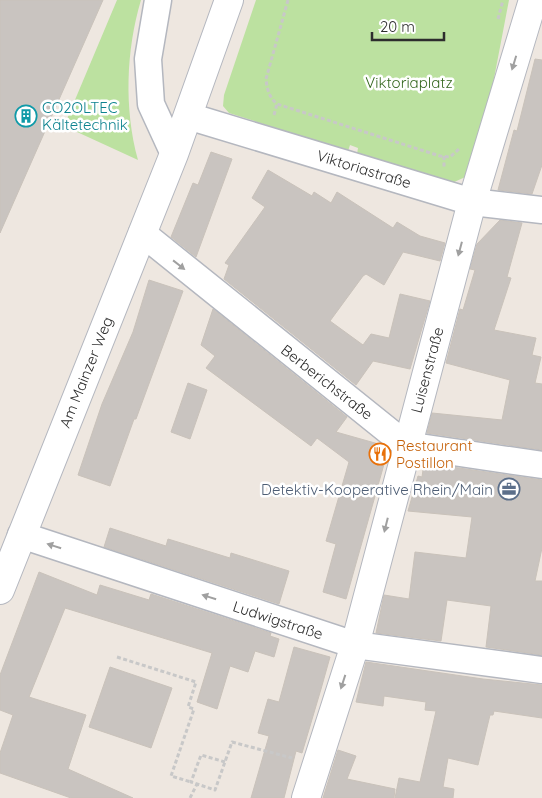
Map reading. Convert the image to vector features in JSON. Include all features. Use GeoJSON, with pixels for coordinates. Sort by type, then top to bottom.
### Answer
{"type":"FeatureCollection","features":[{"type":"Feature","properties":{"kind":"street"},"geometry":{"type":"LineString","coordinates":[[158,0],[148,59],[151,104],[174,154]]}},
{"type":"Feature","properties":{"kind":"street","name":"Am Mainzer Weg"},"geometry":{"type":"LineString","coordinates":[[0,590],[174,154],[229,0]]}},
{"type":"Feature","properties":{"kind":"street","name":"Luisenstraße"},"geometry":{"type":"LineString","coordinates":[[306,798],[355,645],[406,445],[472,202],[533,0]]}},
{"type":"Feature","properties":{"kind":"street","name":"Viktoriastraße"},"geometry":{"type":"LineString","coordinates":[[192,106],[472,202],[542,210]]}},
{"type":"Feature","properties":{"kind":"street","name":"Berberichstraße"},"geometry":{"type":"LineString","coordinates":[[142,233],[406,445]]}},
{"type":"Feature","properties":{"kind":"street"},"geometry":{"type":"LineString","coordinates":[[406,445],[542,465]]}},
{"type":"Feature","properties":{"kind":"street","name":"Ludwigstraße"},"geometry":{"type":"LineString","coordinates":[[21,535],[355,645],[542,670]]}},
{"type":"Feature","properties":{"kind":"path"},"geometry":{"type":"LineString","coordinates":[[288,0],[266,79],[269,94],[277,104],[444,156],[455,155],[462,143]]}},
{"type":"Feature","properties":{"kind":"path"},"geometry":{"type":"LineString","coordinates":[[495,28],[503,0]]}},
{"type":"Feature","properties":{"kind":"path"},"geometry":{"type":"LineString","coordinates":[[117,657],[196,682],[188,707],[194,709],[171,776],[215,790],[232,742],[316,765]]}},
{"type":"Feature","properties":{"kind":"path"},"geometry":{"type":"LineString","coordinates":[[192,782],[201,755],[225,762]]}},
{"type":"Feature","properties":{"kind":"path"},"geometry":{"type":"LineString","coordinates":[[190,798],[197,784]]}},
{"type":"Feature","properties":{"kind":"green space"},"geometry":{"type":"Polygon","coordinates":[[[117,0],[141,0],[132,39],[129,80],[130,121],[138,160],[64,126],[117,0]]]}},
{"type":"Feature","properties":{"kind":"green space","name":"Viktoriaplatz"},"geometry":{"type":"Polygon","coordinates":[[[256,0],[509,0],[478,162],[472,174],[452,183],[357,154],[358,148],[350,145],[348,151],[229,113],[223,106],[224,95],[256,0]]]}},
{"type":"Feature","properties":{"kind":"building","name":"CO2OLTEC Kältetechnik"},"geometry":{"type":"Polygon","coordinates":[[[0,0],[103,0],[0,233],[0,0]]]}},
{"type":"Feature","properties":{"kind":"building"},"geometry":{"type":"Polygon","coordinates":[[[535,59],[542,60],[542,165],[532,194],[498,190],[514,130],[517,131],[535,59]]]}},
{"type":"Feature","properties":{"kind":"building"},"geometry":{"type":"Polygon","coordinates":[[[211,152],[232,159],[196,257],[171,237],[193,183],[198,185],[211,152]]]}},
{"type":"Feature","properties":{"kind":"building"},"geometry":{"type":"Polygon","coordinates":[[[268,170],[312,196],[314,192],[331,203],[337,192],[393,228],[397,222],[420,236],[445,243],[440,261],[403,252],[384,285],[366,274],[363,276],[330,321],[363,345],[371,334],[389,338],[400,294],[430,301],[410,369],[373,361],[356,385],[224,279],[229,265],[225,263],[265,207],[252,198],[268,170]]]}},
{"type":"Feature","properties":{"kind":"building"},"geometry":{"type":"Polygon","coordinates":[[[500,220],[522,223],[507,277],[511,278],[494,330],[536,338],[532,355],[541,357],[535,383],[542,384],[542,450],[427,433],[432,413],[502,420],[510,380],[446,363],[460,309],[463,310],[475,270],[470,269],[477,244],[500,220]]]}},
{"type":"Feature","properties":{"kind":"building"},"geometry":{"type":"Polygon","coordinates":[[[149,280],[183,291],[110,486],[78,475],[102,404],[133,332],[149,280]]]}},
{"type":"Feature","properties":{"kind":"building"},"geometry":{"type":"Polygon","coordinates":[[[213,309],[347,417],[336,432],[382,445],[388,450],[346,599],[323,592],[336,544],[326,541],[349,462],[317,438],[311,446],[206,368],[215,356],[201,345],[213,309]]]}},
{"type":"Feature","properties":{"kind":"building"},"geometry":{"type":"Polygon","coordinates":[[[188,383],[207,390],[190,439],[171,432],[188,383]]]}},
{"type":"Feature","properties":{"kind":"building"},"geometry":{"type":"Polygon","coordinates":[[[424,463],[542,480],[542,548],[535,581],[542,581],[542,655],[486,647],[491,606],[447,600],[441,641],[376,633],[384,595],[409,599],[415,552],[466,558],[472,517],[408,511],[418,476],[422,477],[424,463]]]}},
{"type":"Feature","properties":{"kind":"building"},"geometry":{"type":"Polygon","coordinates":[[[110,528],[166,546],[168,539],[230,558],[231,553],[289,571],[279,604],[104,547],[110,528]]]}},
{"type":"Feature","properties":{"kind":"building"},"geometry":{"type":"Polygon","coordinates":[[[39,572],[97,595],[100,585],[149,600],[151,594],[271,633],[270,636],[279,639],[274,657],[255,651],[248,672],[230,666],[217,709],[197,702],[212,653],[65,608],[29,697],[86,715],[68,769],[133,798],[71,798],[0,773],[0,753],[13,715],[0,710],[0,675],[39,572]]]}},
{"type":"Feature","properties":{"kind":"building"},"geometry":{"type":"Polygon","coordinates":[[[294,647],[330,657],[321,689],[302,753],[296,751],[284,798],[251,798],[269,736],[258,733],[268,699],[279,702],[294,647]]]}},
{"type":"Feature","properties":{"kind":"building"},"geometry":{"type":"Polygon","coordinates":[[[366,662],[483,679],[542,685],[542,718],[494,711],[493,715],[490,715],[478,765],[448,758],[443,787],[454,789],[453,798],[395,798],[399,778],[420,782],[436,711],[425,710],[426,702],[384,696],[383,706],[356,702],[366,662]]]}},
{"type":"Feature","properties":{"kind":"building"},"geometry":{"type":"Polygon","coordinates":[[[110,667],[172,688],[151,748],[89,727],[110,667]]]}},
{"type":"Feature","properties":{"kind":"building"},"geometry":{"type":"Polygon","coordinates":[[[338,750],[356,756],[347,779],[395,789],[394,798],[323,798],[338,750]]]}},
{"type":"Feature","properties":{"kind":"place","name":"CO2OLTEC Kältetechnik"},"geometry":{"type":"Point","coordinates":[26,116]}},
{"type":"Feature","properties":{"kind":"place","name":"Restaurant Postillon"},"geometry":{"type":"Point","coordinates":[380,454]}},
{"type":"Feature","properties":{"kind":"place","name":"Detektiv-Kooperative Rhein/Main"},"geometry":{"type":"Point","coordinates":[509,489]}}]}
